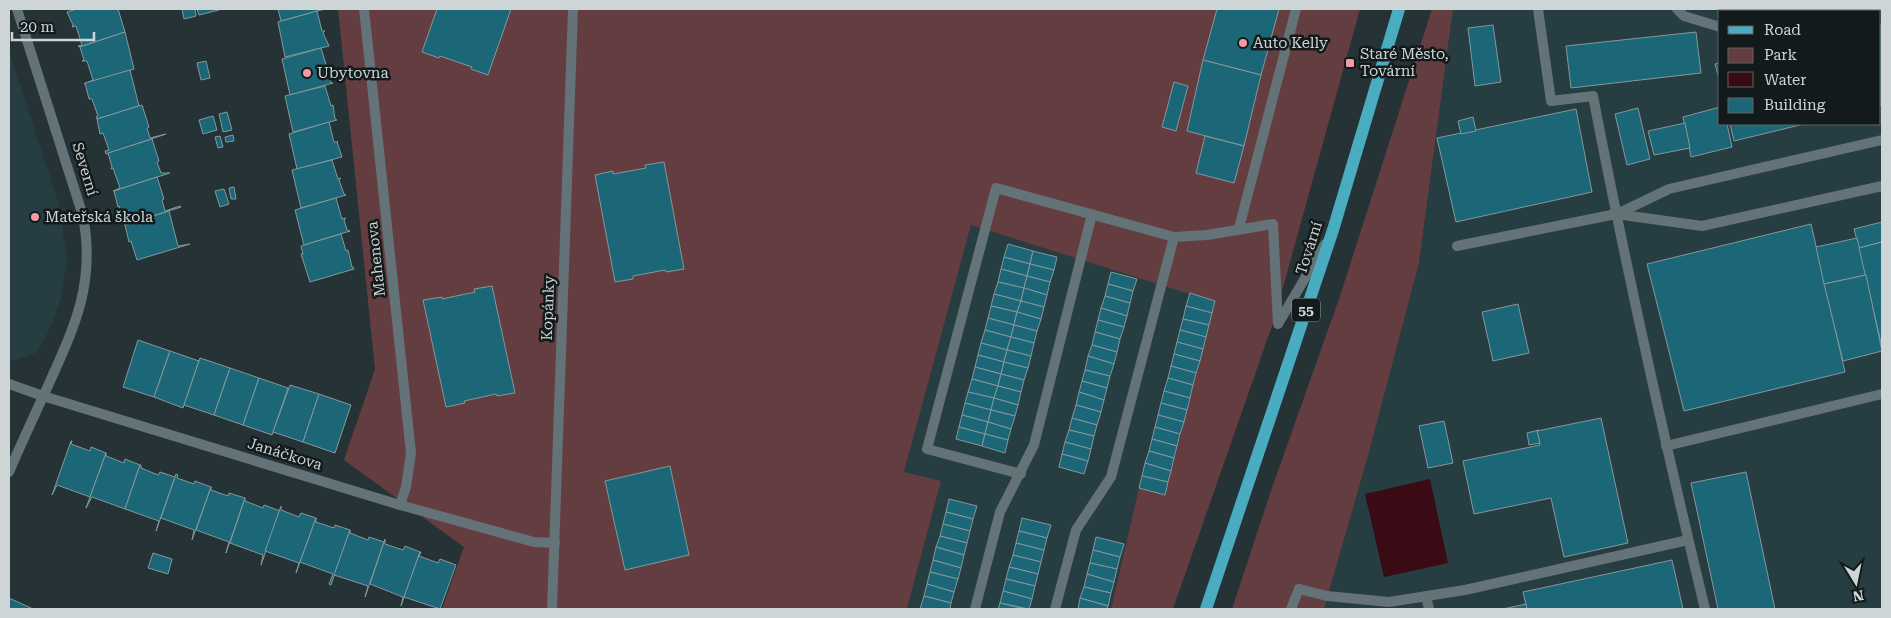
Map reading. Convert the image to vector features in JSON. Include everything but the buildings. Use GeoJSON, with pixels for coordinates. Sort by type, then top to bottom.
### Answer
{"type":"FeatureCollection","features":[{"type":"Feature","properties":{"kind":"main road","name":"Tovární"},"geometry":{"type":"LineString","coordinates":[[1206,609],[1333,230],[1399,9]]}},
{"type":"Feature","properties":{"kind":"street","name":"Severní"},"geometry":{"type":"LineString","coordinates":[[9,472],[73,331],[81,306],[88,264],[88,240],[78,196],[17,9]]}},
{"type":"Feature","properties":{"kind":"street","name":"Mahenova"},"geometry":{"type":"LineString","coordinates":[[364,9],[411,453],[406,487],[400,505]]}},
{"type":"Feature","properties":{"kind":"street","name":"Kopánky"},"geometry":{"type":"LineString","coordinates":[[552,609],[573,9]]}},
{"type":"Feature","properties":{"kind":"street"},"geometry":{"type":"LineString","coordinates":[[1239,228],[1296,9]]}},
{"type":"Feature","properties":{"kind":"street"},"geometry":{"type":"LineString","coordinates":[[1538,9],[1551,101],[1593,96],[1616,214],[1666,446],[1705,609]]}},
{"type":"Feature","properties":{"kind":"street"},"geometry":{"type":"LineString","coordinates":[[1677,9],[1684,16],[1718,26]]}},
{"type":"Feature","properties":{"kind":"street"},"geometry":{"type":"LineString","coordinates":[[1457,246],[1616,214],[1669,189],[1882,140]]}},
{"type":"Feature","properties":{"kind":"street"},"geometry":{"type":"LineString","coordinates":[[1616,214],[1702,226],[1882,186]]}},
{"type":"Feature","properties":{"kind":"street"},"geometry":{"type":"LineString","coordinates":[[1021,474],[927,449],[996,188],[1174,238],[1207,235],[1239,228],[1272,224],[1278,324],[1333,230]]}},
{"type":"Feature","properties":{"kind":"street"},"geometry":{"type":"LineString","coordinates":[[975,609],[1000,512],[1021,474],[1034,445],[1092,214]]}},
{"type":"Feature","properties":{"kind":"street"},"geometry":{"type":"LineString","coordinates":[[1055,609],[1076,530],[1111,477],[1174,238]]}},
{"type":"Feature","properties":{"kind":"street","name":"Janáčkova"},"geometry":{"type":"LineString","coordinates":[[9,384],[42,396],[400,505],[534,542],[554,543]]}},
{"type":"Feature","properties":{"kind":"street"},"geometry":{"type":"LineString","coordinates":[[1666,446],[1882,394]]}},
{"type":"Feature","properties":{"kind":"street"},"geometry":{"type":"LineString","coordinates":[[1291,609],[1299,589],[1327,596],[1389,602],[1465,590],[1688,540]]}},
{"type":"Feature","properties":{"kind":"street"},"geometry":{"type":"LineString","coordinates":[[1426,596],[1429,609]]}},
{"type":"Feature","properties":{"kind":"shaded area"},"geometry":{"type":"Polygon","coordinates":[[[1453,9],[1882,9],[1882,609],[1324,609],[1368,456],[1419,263],[1453,9]]]}},
{"type":"Feature","properties":{"kind":"shaded area","name":"Mateřská škola"},"geometry":{"type":"Polygon","coordinates":[[[9,51],[59,204],[67,260],[61,298],[45,338],[35,353],[9,362],[9,51]]]}},
{"type":"Feature","properties":{"kind":"shaded area"},"geometry":{"type":"Polygon","coordinates":[[[971,225],[1215,301],[1165,495],[1139,489],[1111,609],[907,609],[941,481],[904,473],[971,225]]]}},
{"type":"Feature","properties":{"kind":"green space"},"geometry":{"type":"Polygon","coordinates":[[[338,9],[1360,9],[1274,320],[1173,609],[1111,609],[1139,488],[1165,495],[1215,302],[971,225],[904,472],[941,481],[907,609],[442,609],[464,547],[344,460],[375,369],[338,9]]]}},
{"type":"Feature","properties":{"kind":"green space"},"geometry":{"type":"Polygon","coordinates":[[[1432,9],[1453,9],[1419,263],[1368,456],[1324,609],[1232,609],[1272,488],[1340,296],[1432,9]]]}},
{"type":"Feature","properties":{"kind":"water"},"geometry":{"type":"Polygon","coordinates":[[[1430,479],[1448,563],[1384,577],[1365,494],[1430,479]]]}},
{"type":"Feature","properties":{"kind":"place","name":"Auto Kelly"},"geometry":{"type":"Point","coordinates":[1243,43]}},
{"type":"Feature","properties":{"kind":"place","name":"Staré Město, Tovární"},"geometry":{"type":"Point","coordinates":[1350,63]}},
{"type":"Feature","properties":{"kind":"place","name":"Ubytovna"},"geometry":{"type":"Point","coordinates":[307,73]}},
{"type":"Feature","properties":{"kind":"place","name":"Mateřská škola"},"geometry":{"type":"Point","coordinates":[35,217]}}]}
